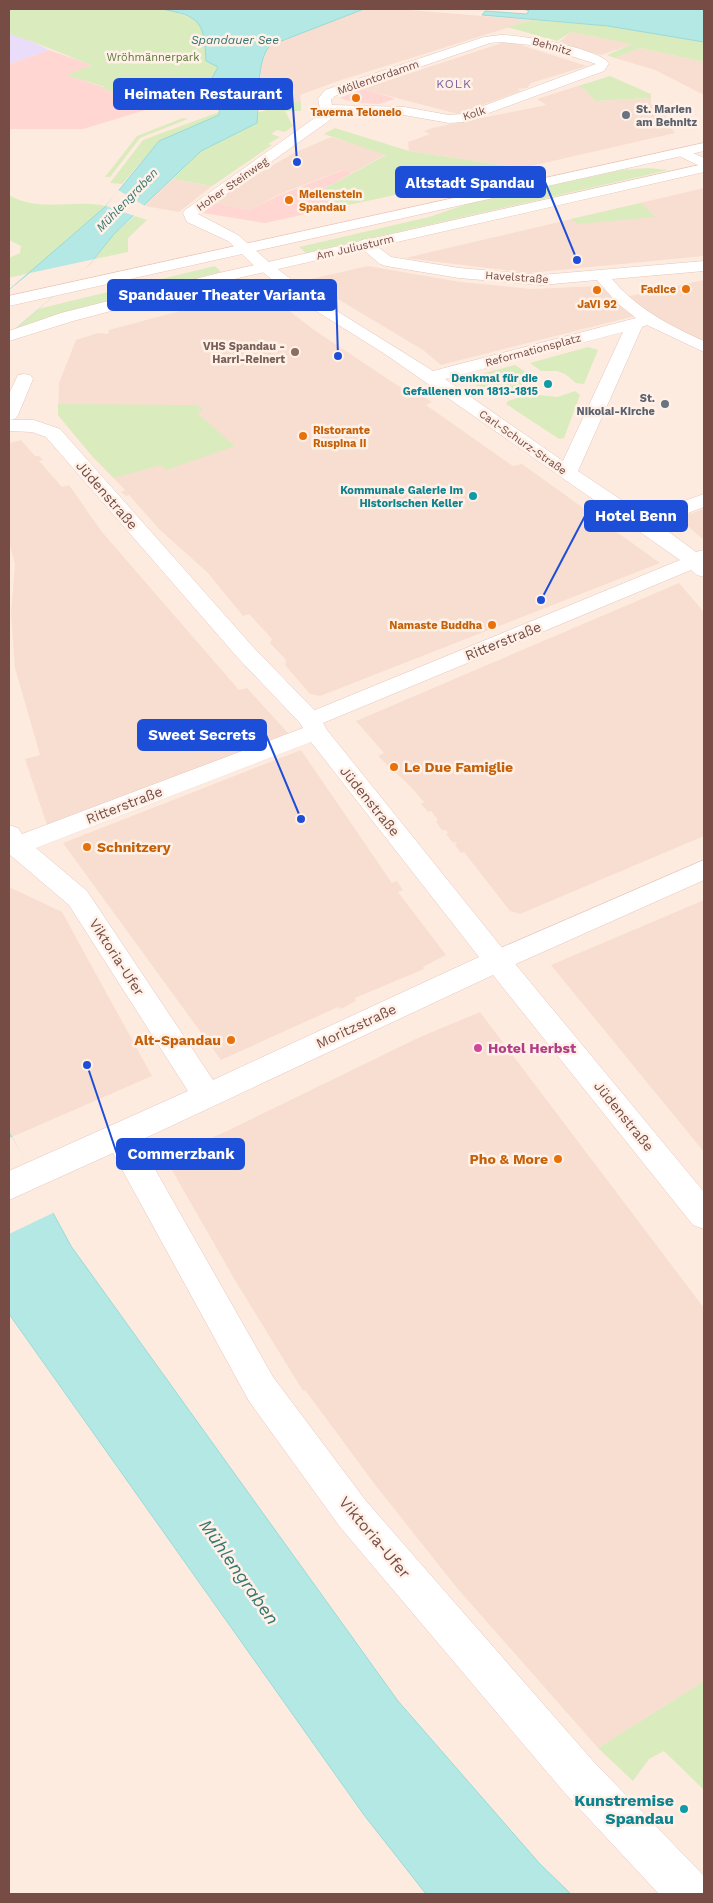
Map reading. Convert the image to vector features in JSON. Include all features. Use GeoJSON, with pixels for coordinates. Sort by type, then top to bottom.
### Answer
{"type":"FeatureCollection","features":[{"type":"Feature","properties":{"kind":"street","name":"Behnitz"},"geometry":{"type":"LineString","coordinates":[[508,36],[521,37],[595,59]]}},
{"type":"Feature","properties":{"kind":"street","name":"Möllentordamm"},"geometry":{"type":"LineString","coordinates":[[278,152],[325,117],[327,109],[325,96],[346,86],[488,40],[508,36]]}},
{"type":"Feature","properties":{"kind":"street","name":"Kolk"},"geometry":{"type":"LineString","coordinates":[[327,109],[404,111],[449,119],[464,118],[600,68],[603,63],[595,59]]}},
{"type":"Feature","properties":{"kind":"street","name":"Am Juliusturm"},"geometry":{"type":"LineString","coordinates":[[9,301],[704,147]]}},
{"type":"Feature","properties":{"kind":"street","name":"Hoher Steinweg"},"geometry":{"type":"LineString","coordinates":[[265,267],[233,238],[192,219],[190,214],[278,152]]}},
{"type":"Feature","properties":{"kind":"street"},"geometry":{"type":"LineString","coordinates":[[682,152],[704,166]]}},
{"type":"Feature","properties":{"kind":"street","name":"Am Juliusturm"},"geometry":{"type":"LineString","coordinates":[[9,336],[138,298],[704,166]]}},
{"type":"Feature","properties":{"kind":"street","name":"Havelstraße"},"geometry":{"type":"LineString","coordinates":[[365,244],[386,261],[459,273],[541,280],[704,266]]}},
{"type":"Feature","properties":{"kind":"street","name":"Carl-Schurz-Straße"},"geometry":{"type":"LineString","coordinates":[[265,267],[286,286],[361,330],[567,473],[701,562]]}},
{"type":"Feature","properties":{"kind":"street"},"geometry":{"type":"LineString","coordinates":[[602,276],[613,291],[643,321],[704,347]]}},
{"type":"Feature","properties":{"kind":"street"},"geometry":{"type":"LineString","coordinates":[[567,473],[643,321]]}},
{"type":"Feature","properties":{"kind":"street","name":"Reformationsplatz"},"geometry":{"type":"LineString","coordinates":[[430,377],[643,321]]}},
{"type":"Feature","properties":{"kind":"street"},"geometry":{"type":"LineString","coordinates":[[9,415],[24,379]]}},
{"type":"Feature","properties":{"kind":"street","name":"Jüdenstraße"},"geometry":{"type":"LineString","coordinates":[[9,426],[34,426],[53,433],[246,653],[313,726],[496,960],[704,1215]]}},
{"type":"Feature","properties":{"kind":"street"},"geometry":{"type":"LineString","coordinates":[[641,523],[704,500]]}},
{"type":"Feature","properties":{"kind":"street","name":"Ritterstraße"},"geometry":{"type":"LineString","coordinates":[[12,840],[313,726],[670,573],[701,562]]}},
{"type":"Feature","properties":{"kind":"street","name":"Viktoria-Ufer"},"geometry":{"type":"LineString","coordinates":[[12,840],[78,898],[207,1096]]}},
{"type":"Feature","properties":{"kind":"street","name":"Moritzstraße"},"geometry":{"type":"LineString","coordinates":[[21,1180],[207,1096],[496,960],[704,870]]}},
{"type":"Feature","properties":{"kind":"street","name":"Viktoria-Ufer"},"geometry":{"type":"LineString","coordinates":[[119,1135],[262,1389],[353,1514],[578,1776],[682,1887],[692,1894]]}},
{"type":"Feature","properties":{"kind":"shaded area"},"geometry":{"type":"Polygon","coordinates":[[[364,9],[397,9],[532,20],[338,81],[300,95],[301,102],[259,102],[261,63],[265,49],[270,45],[364,9]]]}},
{"type":"Feature","properties":{"kind":"shaded area"},"geometry":{"type":"Polygon","coordinates":[[[571,32],[634,44],[601,55],[558,43],[571,32]]]}},
{"type":"Feature","properties":{"kind":"shaded area"},"geometry":{"type":"Polygon","coordinates":[[[9,33],[13,36],[19,35],[49,50],[9,64],[9,33]]]}},
{"type":"Feature","properties":{"kind":"shaded area"},"geometry":{"type":"Polygon","coordinates":[[[508,41],[587,66],[531,83],[527,88],[517,89],[521,91],[458,114],[362,89],[508,41]]]}},
{"type":"Feature","properties":{"kind":"shaded area"},"geometry":{"type":"Polygon","coordinates":[[[640,48],[704,62],[704,95],[655,70],[615,58],[640,48]]]}},
{"type":"Feature","properties":{"kind":"shaded area"},"geometry":{"type":"Polygon","coordinates":[[[49,50],[92,65],[67,75],[106,88],[104,89],[152,108],[83,129],[9,129],[9,64],[49,50]]]}},
{"type":"Feature","properties":{"kind":"shaded area"},"geometry":{"type":"Polygon","coordinates":[[[578,86],[584,89],[595,101],[651,98],[651,104],[655,108],[659,108],[667,118],[663,118],[675,133],[522,168],[409,151],[408,142],[430,134],[424,131],[546,105],[537,99],[578,86]]]}},
{"type":"Feature","properties":{"kind":"shaded area"},"geometry":{"type":"Polygon","coordinates":[[[362,89],[395,99],[379,104],[356,103],[340,98],[362,89]]]}},
{"type":"Feature","properties":{"kind":"shaded area"},"geometry":{"type":"Polygon","coordinates":[[[331,137],[387,154],[352,173],[342,170],[280,194],[249,210],[215,203],[241,184],[292,154],[331,137]]]}},
{"type":"Feature","properties":{"kind":"shaded area"},"geometry":{"type":"Polygon","coordinates":[[[343,170],[352,173],[320,191],[337,197],[319,209],[306,214],[265,223],[203,213],[215,203],[249,210],[280,195],[343,170]]]}},
{"type":"Feature","properties":{"kind":"shaded area"},"geometry":{"type":"Polygon","coordinates":[[[173,179],[212,186],[179,212],[145,206],[173,179]]]}},
{"type":"Feature","properties":{"kind":"shaded area"},"geometry":{"type":"Polygon","coordinates":[[[704,188],[704,256],[529,273],[405,258],[704,188]]]}},
{"type":"Feature","properties":{"kind":"shaded area"},"geometry":{"type":"Polygon","coordinates":[[[368,266],[461,282],[532,289],[598,286],[608,289],[635,316],[441,365],[423,350],[306,280],[368,266]]]}},
{"type":"Feature","properties":{"kind":"shaded area"},"geometry":{"type":"Polygon","coordinates":[[[704,280],[704,343],[676,330],[625,297],[704,280]]]}},
{"type":"Feature","properties":{"kind":"shaded area"},"geometry":{"type":"Polygon","coordinates":[[[265,292],[314,330],[403,389],[409,387],[432,402],[426,405],[513,466],[522,464],[660,563],[320,696],[310,694],[285,665],[286,660],[270,643],[272,639],[249,614],[243,616],[208,573],[159,529],[129,495],[126,496],[121,492],[125,490],[93,457],[58,415],[59,383],[76,340],[98,333],[108,334],[109,330],[231,298],[237,301],[265,292]]]}},
{"type":"Feature","properties":{"kind":"shaded area"},"geometry":{"type":"Polygon","coordinates":[[[21,440],[35,456],[39,456],[43,460],[39,461],[62,487],[69,485],[102,532],[239,690],[247,688],[288,733],[155,786],[47,825],[25,759],[40,755],[15,668],[11,613],[15,564],[9,543],[9,443],[21,440]]]}},
{"type":"Feature","properties":{"kind":"shaded area"},"geometry":{"type":"Polygon","coordinates":[[[704,509],[704,540],[678,518],[704,509]]]}},
{"type":"Feature","properties":{"kind":"shaded area"},"geometry":{"type":"Polygon","coordinates":[[[679,583],[704,612],[704,836],[520,914],[510,911],[464,852],[461,853],[455,845],[457,843],[452,842],[446,834],[448,833],[446,830],[442,830],[436,822],[438,820],[431,811],[428,812],[421,804],[424,802],[378,756],[384,753],[356,721],[679,583]]]}},
{"type":"Feature","properties":{"kind":"shaded area"},"geometry":{"type":"Polygon","coordinates":[[[301,750],[392,883],[397,881],[403,890],[398,892],[446,955],[423,967],[424,969],[355,998],[356,1001],[341,1009],[338,1007],[221,1060],[63,843],[301,750]]]}},
{"type":"Feature","properties":{"kind":"shaded area"},"geometry":{"type":"Polygon","coordinates":[[[9,887],[62,912],[152,1076],[12,1137],[9,1130],[9,887]]]}},
{"type":"Feature","properties":{"kind":"shaded area"},"geometry":{"type":"Polygon","coordinates":[[[704,900],[704,1152],[551,965],[704,900]]]}},
{"type":"Feature","properties":{"kind":"shaded area"},"geometry":{"type":"Polygon","coordinates":[[[480,1012],[704,1308],[704,1681],[598,1748],[457,1588],[376,1486],[305,1390],[303,1391],[236,1282],[165,1158],[227,1131],[420,1037],[480,1012]]]}},
{"type":"Feature","properties":{"kind":"green space","name":"Wröhmännerpark"},"geometry":{"type":"Polygon","coordinates":[[[9,9],[169,10],[197,20],[203,28],[206,61],[218,66],[221,90],[208,90],[152,108],[104,89],[105,87],[66,75],[92,65],[13,36],[9,33],[9,9]]]}},
{"type":"Feature","properties":{"kind":"green space"},"geometry":{"type":"Polygon","coordinates":[[[532,20],[608,26],[704,42],[704,62],[640,48],[615,58],[607,55],[632,44],[571,32],[557,41],[507,27],[532,20]]]}},
{"type":"Feature","properties":{"kind":"green space"},"geometry":{"type":"Polygon","coordinates":[[[610,76],[651,94],[651,98],[595,101],[584,89],[578,86],[610,76]]]}},
{"type":"Feature","properties":{"kind":"green space"},"geometry":{"type":"Polygon","coordinates":[[[259,102],[301,102],[301,111],[285,111],[293,126],[285,132],[277,130],[271,134],[280,137],[268,144],[272,145],[212,186],[173,179],[201,151],[257,123],[258,112],[265,111],[265,108],[259,108],[259,102]]]}},
{"type":"Feature","properties":{"kind":"green space"},"geometry":{"type":"Polygon","coordinates":[[[219,112],[219,115],[159,141],[122,184],[110,183],[143,140],[219,112]]]}},
{"type":"Feature","properties":{"kind":"green space"},"geometry":{"type":"Polygon","coordinates":[[[183,118],[188,119],[140,138],[110,177],[105,177],[137,136],[183,118]]]}},
{"type":"Feature","properties":{"kind":"green space"},"geometry":{"type":"Polygon","coordinates":[[[335,128],[409,151],[522,168],[306,214],[308,210],[320,209],[336,197],[320,191],[386,155],[324,134],[335,128]]]}},
{"type":"Feature","properties":{"kind":"green space"},"geometry":{"type":"Polygon","coordinates":[[[647,168],[669,170],[306,253],[299,247],[429,217],[470,203],[622,170],[647,168]]]}},
{"type":"Feature","properties":{"kind":"green space"},"geometry":{"type":"Polygon","coordinates":[[[9,195],[21,200],[44,205],[93,204],[106,206],[30,273],[9,278],[9,258],[20,253],[21,246],[9,240],[9,195]]]}},
{"type":"Feature","properties":{"kind":"green space"},"geometry":{"type":"Polygon","coordinates":[[[641,203],[655,217],[578,224],[571,219],[641,203]]]}},
{"type":"Feature","properties":{"kind":"green space"},"geometry":{"type":"Polygon","coordinates":[[[135,216],[147,220],[128,238],[128,252],[95,259],[114,234],[135,216]]]}},
{"type":"Feature","properties":{"kind":"green space"},"geometry":{"type":"Polygon","coordinates":[[[215,266],[221,272],[122,297],[9,330],[9,316],[215,266]]]}},
{"type":"Feature","properties":{"kind":"green space"},"geometry":{"type":"Polygon","coordinates":[[[588,347],[598,350],[584,384],[576,383],[565,374],[557,371],[541,371],[530,363],[588,347]]]}},
{"type":"Feature","properties":{"kind":"green space"},"geometry":{"type":"Polygon","coordinates":[[[515,365],[530,375],[525,376],[521,383],[523,386],[496,396],[492,396],[466,378],[515,365]]]}},
{"type":"Feature","properties":{"kind":"green space"},"geometry":{"type":"Polygon","coordinates":[[[575,391],[580,395],[564,438],[559,439],[506,404],[508,401],[530,394],[557,397],[575,391]]]}},
{"type":"Feature","properties":{"kind":"green space"},"geometry":{"type":"Polygon","coordinates":[[[58,404],[197,405],[203,410],[197,413],[235,446],[166,470],[161,465],[114,478],[93,457],[58,415],[58,404]]]}},
{"type":"Feature","properties":{"kind":"green space"},"geometry":{"type":"Polygon","coordinates":[[[704,1681],[704,1790],[664,1751],[649,1759],[633,1781],[598,1748],[704,1681]]]}},
{"type":"Feature","properties":{"kind":"water"},"geometry":{"type":"Polygon","coordinates":[[[161,9],[364,9],[271,45],[266,51],[261,70],[257,123],[201,151],[114,234],[91,263],[9,334],[9,290],[106,206],[159,141],[219,115],[221,86],[212,78],[218,67],[206,61],[204,37],[198,23],[185,15],[161,9]]]}},
{"type":"Feature","properties":{"kind":"water"},"geometry":{"type":"Polygon","coordinates":[[[524,9],[704,9],[704,42],[608,26],[482,15],[485,11],[526,14],[529,11],[524,9]]]}},
{"type":"Feature","properties":{"kind":"water","name":"Mühlengraben"},"geometry":{"type":"Polygon","coordinates":[[[9,1132],[71,1246],[398,1701],[540,1864],[571,1894],[426,1894],[364,1815],[9,1314],[9,1132]]]}},
{"type":"Feature","properties":{"kind":"pier"},"geometry":{"type":"Polygon","coordinates":[[[118,190],[145,206],[135,216],[106,206],[118,190]]]}},
{"type":"Feature","properties":{"kind":"pier"},"geometry":{"type":"Polygon","coordinates":[[[95,259],[9,334],[9,290],[30,273],[95,259]]]}},
{"type":"Feature","properties":{"kind":"pier"},"geometry":{"type":"Polygon","coordinates":[[[12,1137],[55,1212],[9,1234],[9,1138],[12,1137]]]}},
{"type":"Feature","properties":{"kind":"place","name":"Taverna Teloneio"},"geometry":{"type":"Point","coordinates":[356,98]}},
{"type":"Feature","properties":{"kind":"place","name":"St. Marien am Behnitz"},"geometry":{"type":"Point","coordinates":[626,115]}},
{"type":"Feature","properties":{"kind":"place","name":"Heimaten Restaurant"},"geometry":{"type":"Point","coordinates":[297,162]}},
{"type":"Feature","properties":{"kind":"place","name":"Meilenstein Spandau"},"geometry":{"type":"Point","coordinates":[289,200]}},
{"type":"Feature","properties":{"kind":"place","name":"Altstadt Spandau"},"geometry":{"type":"Point","coordinates":[577,260]}},
{"type":"Feature","properties":{"kind":"place","name":"Fadice"},"geometry":{"type":"Point","coordinates":[686,289]}},
{"type":"Feature","properties":{"kind":"place","name":"JaVi 92"},"geometry":{"type":"Point","coordinates":[597,290]}},
{"type":"Feature","properties":{"kind":"place","name":"VHS Spandau - Harri-Reinert"},"geometry":{"type":"Point","coordinates":[295,352]}},
{"type":"Feature","properties":{"kind":"place","name":"Spandauer Theater Varianta"},"geometry":{"type":"Point","coordinates":[338,356]}},
{"type":"Feature","properties":{"kind":"place","name":"Denkmal für die Gefallenen von 1813-1815"},"geometry":{"type":"Point","coordinates":[548,384]}},
{"type":"Feature","properties":{"kind":"place","name":"St. Nikolai-Kirche"},"geometry":{"type":"Point","coordinates":[665,404]}},
{"type":"Feature","properties":{"kind":"place","name":"Ristorante Ruspina II"},"geometry":{"type":"Point","coordinates":[303,436]}},
{"type":"Feature","properties":{"kind":"place","name":"Kommunale Galerie im Historischen Keller"},"geometry":{"type":"Point","coordinates":[473,496]}},
{"type":"Feature","properties":{"kind":"place","name":"Hotel Benn"},"geometry":{"type":"Point","coordinates":[541,600]}},
{"type":"Feature","properties":{"kind":"place","name":"Namaste Buddha"},"geometry":{"type":"Point","coordinates":[492,625]}},
{"type":"Feature","properties":{"kind":"place","name":"Le Due Famiglie"},"geometry":{"type":"Point","coordinates":[394,767]}},
{"type":"Feature","properties":{"kind":"place","name":"Sweet Secrets"},"geometry":{"type":"Point","coordinates":[301,819]}},
{"type":"Feature","properties":{"kind":"place","name":"Schnitzery"},"geometry":{"type":"Point","coordinates":[87,847]}},
{"type":"Feature","properties":{"kind":"place","name":"Alt-Spandau"},"geometry":{"type":"Point","coordinates":[231,1040]}},
{"type":"Feature","properties":{"kind":"place","name":"Hotel Herbst"},"geometry":{"type":"Point","coordinates":[478,1048]}},
{"type":"Feature","properties":{"kind":"place","name":"Commerzbank"},"geometry":{"type":"Point","coordinates":[87,1065]}},
{"type":"Feature","properties":{"kind":"place","name":"Pho & More"},"geometry":{"type":"Point","coordinates":[558,1159]}},
{"type":"Feature","properties":{"kind":"place","name":"Kunstremise Spandau"},"geometry":{"type":"Point","coordinates":[684,1809]}},
{"type":"Feature","properties":{"kind":"district","name":"KOLK"},"geometry":{"type":"Point","coordinates":[454,84]}},
{"type":"Feature","properties":{"kind":"water label","name":"Spandauer See"},"geometry":{"type":"Point","coordinates":[235,40]}}]}
